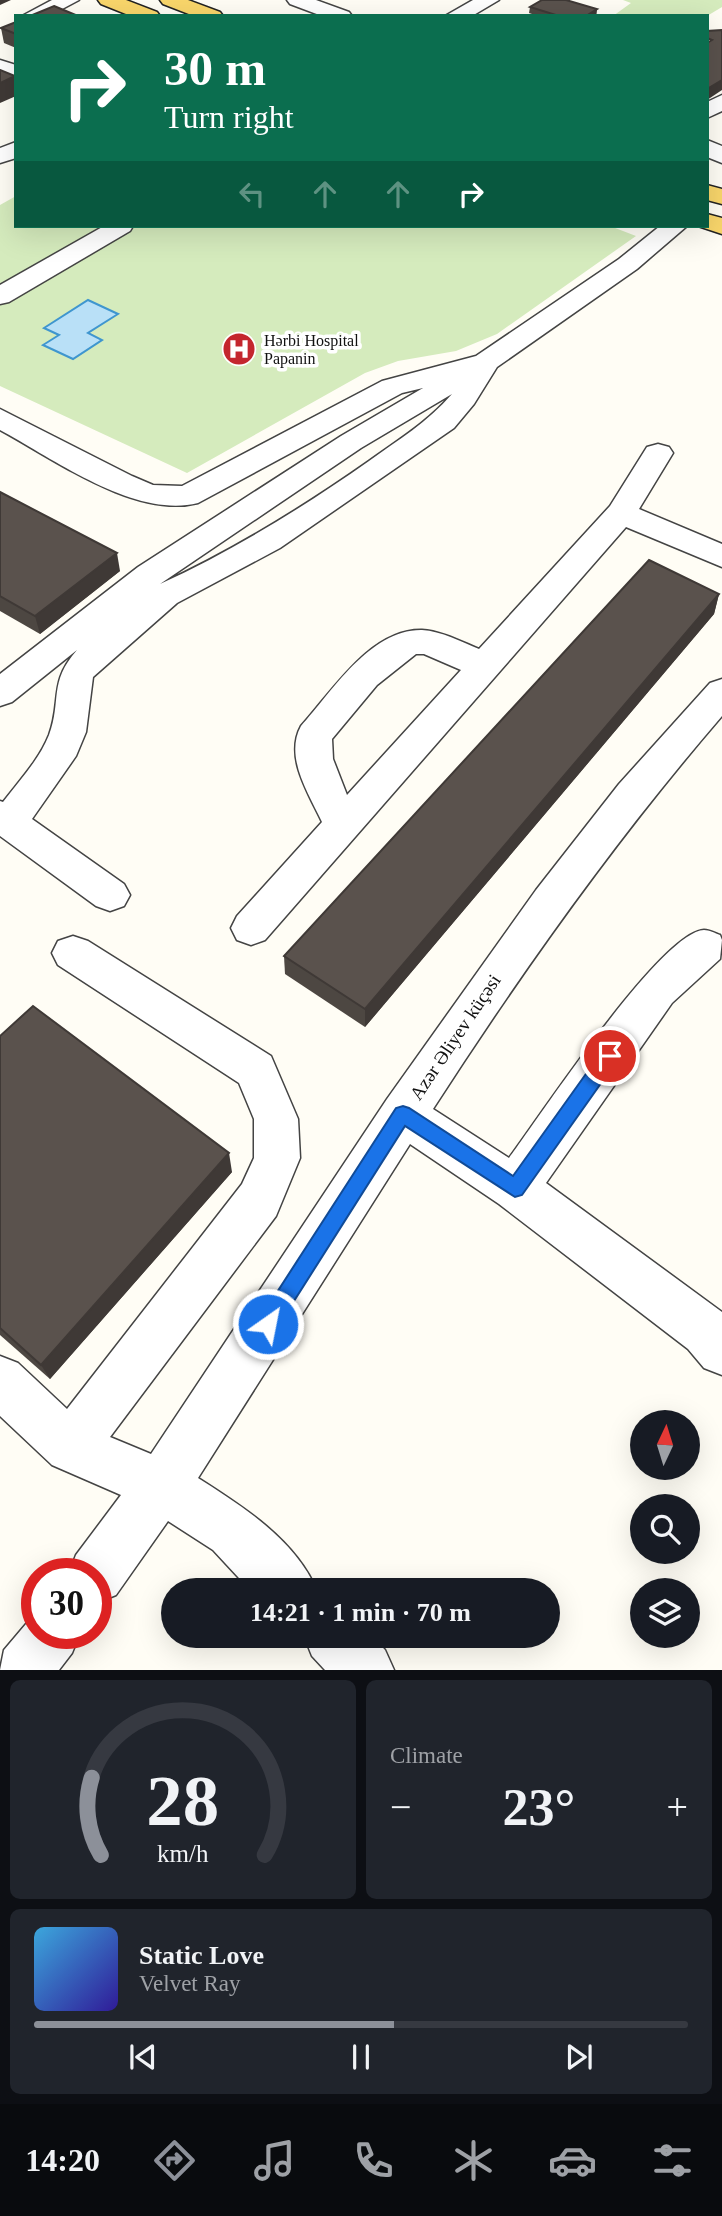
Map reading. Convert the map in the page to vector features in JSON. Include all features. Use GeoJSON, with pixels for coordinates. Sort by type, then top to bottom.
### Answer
{"type":"FeatureCollection","features":[{"type":"Feature","properties":{"kind":"main road"},"geometry":{"type":"LineString","coordinates":[[108,0],[145,14]]}},
{"type":"Feature","properties":{"kind":"main road"},"geometry":{"type":"LineString","coordinates":[[182,2],[209,14]]}},
{"type":"Feature","properties":{"kind":"street"},"geometry":{"type":"LineString","coordinates":[[38,14],[69,0]]}},
{"type":"Feature","properties":{"kind":"street"},"geometry":{"type":"LineString","coordinates":[[297,0],[336,14]]}},
{"type":"Feature","properties":{"kind":"street"},"geometry":{"type":"LineString","coordinates":[[446,13],[458,0]]}},
{"type":"Feature","properties":{"kind":"street"},"geometry":{"type":"LineString","coordinates":[[446,13],[489,0]]}},
{"type":"Feature","properties":{"kind":"street"},"geometry":{"type":"LineString","coordinates":[[0,296],[118,228]]}},
{"type":"Feature","properties":{"kind":"street"},"geometry":{"type":"LineString","coordinates":[[0,693],[150,575],[351,442],[486,362],[628,264],[673,228]]}},
{"type":"Feature","properties":{"kind":"street"},"geometry":{"type":"LineString","coordinates":[[0,418],[121,483],[149,494],[187,496],[392,387],[486,362]]}},
{"type":"Feature","properties":{"kind":"street"},"geometry":{"type":"LineString","coordinates":[[110,895],[4,819],[58,755],[68,732],[76,674],[91,657],[165,594],[214,572],[268,541],[345,492],[444,422],[464,398],[486,362]]}},
{"type":"Feature","properties":{"kind":"street"},"geometry":{"type":"LineString","coordinates":[[251,928],[621,513],[658,453]]}},
{"type":"Feature","properties":{"kind":"street"},"geometry":{"type":"LineString","coordinates":[[621,513],[722,556]]}},
{"type":"Feature","properties":{"kind":"street"},"geometry":{"type":"LineString","coordinates":[[343,826],[317,768],[312,751],[314,736],[389,652],[405,643],[424,641],[485,666]]}},
{"type":"Feature","properties":{"kind":"street","name":"Azər Əliyev küçəsi"},"geometry":{"type":"LineString","coordinates":[[109,1558],[163,1486],[403,1114],[583,855],[722,692]]}},
{"type":"Feature","properties":{"kind":"street"},"geometry":{"type":"LineString","coordinates":[[515,1188],[657,990],[705,947]]}},
{"type":"Feature","properties":{"kind":"street"},"geometry":{"type":"LineString","coordinates":[[69,1447],[259,1200],[277,1158],[276,1119],[256,1070],[73,953]]}},
{"type":"Feature","properties":{"kind":"street"},"geometry":{"type":"LineString","coordinates":[[403,1114],[515,1188],[706,1331],[722,1350]]}},
{"type":"Feature","properties":{"kind":"street"},"geometry":{"type":"LineString","coordinates":[[0,1381],[69,1447],[163,1486],[232,1531],[277,1578]]}},
{"type":"Feature","properties":{"kind":"street"},"geometry":{"type":"LineString","coordinates":[[344,1648],[365,1670]]}},
{"type":"Feature","properties":{"kind":"street"},"geometry":{"type":"LineString","coordinates":[[24,1670],[40,1649]]}},
{"type":"Feature","properties":{"kind":"green space"},"geometry":{"type":"Polygon","coordinates":[[[623,0],[722,0],[722,7],[709,15],[616,14],[631,3],[623,0]]]}},
{"type":"Feature","properties":{"kind":"green space","name":"Hərbi Hospital Papanin"},"geometry":{"type":"Polygon","coordinates":[[[14,197],[14,228],[615,228],[636,236],[497,334],[456,351],[398,361],[365,373],[187,473],[0,386],[0,205],[14,197]]]}},
{"type":"Feature","properties":{"kind":"water"},"geometry":{"type":"Polygon","coordinates":[[[88,300],[118,314],[88,333],[102,340],[73,359],[43,345],[59,335],[44,328],[88,300]]]}},
{"type":"Feature","properties":{"kind":"building"},"geometry":{"type":"Polygon","coordinates":[[[542,0],[566,0],[597,9],[589,14],[553,14],[530,7],[542,0]]]}},
{"type":"Feature","properties":{"kind":"building"},"geometry":{"type":"Polygon","coordinates":[[[54,6],[73,14],[35,14],[54,6]]]}},
{"type":"Feature","properties":{"kind":"building"},"geometry":{"type":"Polygon","coordinates":[[[14,23],[14,33],[1,28],[14,23]]]}},
{"type":"Feature","properties":{"kind":"building"},"geometry":{"type":"Polygon","coordinates":[[[722,30],[722,80],[709,88],[709,42],[712,40],[709,39],[709,31],[722,30]]]}},
{"type":"Feature","properties":{"kind":"building"},"geometry":{"type":"Polygon","coordinates":[[[0,70],[14,76],[14,76],[0,83],[0,70]]]}},
{"type":"Feature","properties":{"kind":"building"},"geometry":{"type":"Polygon","coordinates":[[[0,492],[117,553],[35,616],[0,596],[0,492]]]}},
{"type":"Feature","properties":{"kind":"building"},"geometry":{"type":"Polygon","coordinates":[[[649,560],[719,594],[365,1009],[284,956],[649,560]]]}},
{"type":"Feature","properties":{"kind":"building"},"geometry":{"type":"Polygon","coordinates":[[[33,1006],[229,1153],[41,1365],[0,1328],[0,1036],[33,1006]]]}},
{"type":"Feature","properties":{"kind":"place","name":"Hərbi Hospital Papanin"},"geometry":{"type":"Point","coordinates":[239,349]}},
{"type":"Feature","properties":{"kind":"route"},"geometry":{"type":"LineString","coordinates":[[268,1324],[403,1114],[515,1188],[610,1056]]}}]}
